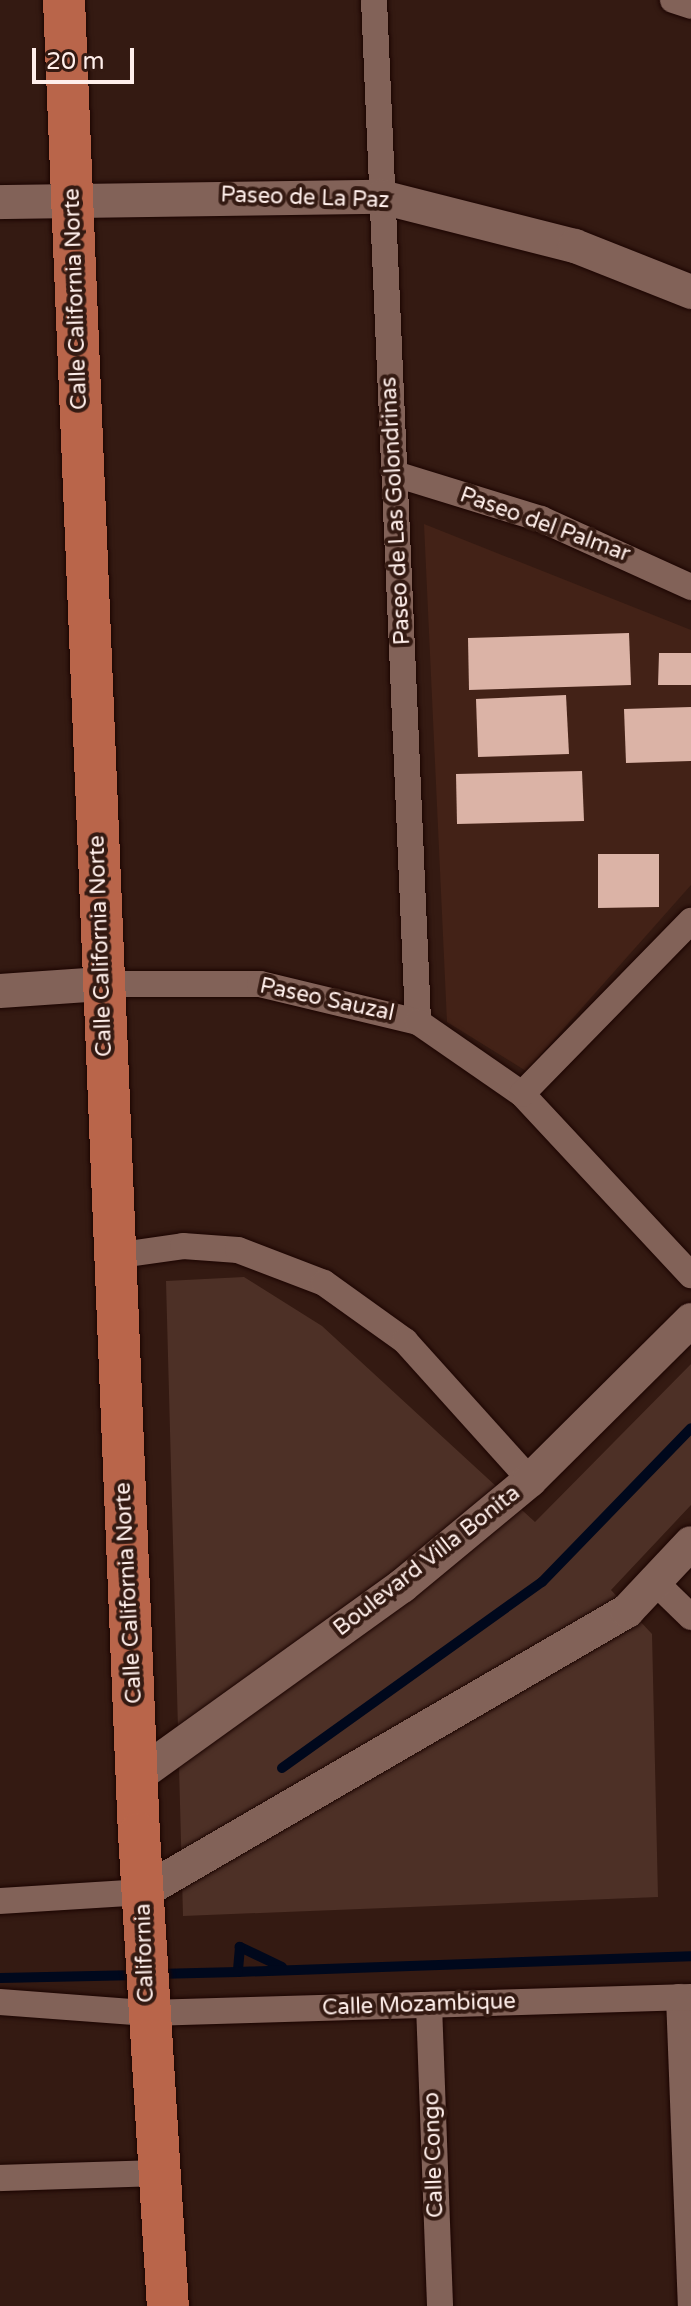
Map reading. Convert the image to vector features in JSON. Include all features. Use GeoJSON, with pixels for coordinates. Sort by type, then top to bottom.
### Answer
{"type":"FeatureCollection","features":[{"type":"Feature","properties":{"kind":"main road","name":"Calle California Norte"},"geometry":{"type":"LineString","coordinates":[[64,0],[102,984],[143,1892]]}},
{"type":"Feature","properties":{"kind":"main road","name":"California"},"geometry":{"type":"LineString","coordinates":[[143,1892],[148,2013]]}},
{"type":"Feature","properties":{"kind":"main road"},"geometry":{"type":"LineString","coordinates":[[148,2013],[162,2173],[168,2306]]}},
{"type":"Feature","properties":{"kind":"street","name":"Paseo de Las Golondrinas"},"geometry":{"type":"LineString","coordinates":[[374,0],[418,1022]]}},
{"type":"Feature","properties":{"kind":"street"},"geometry":{"type":"LineString","coordinates":[[673,0],[691,6]]}},
{"type":"Feature","properties":{"kind":"street","name":"Paseo de La Paz"},"geometry":{"type":"LineString","coordinates":[[0,202],[381,197],[575,246],[691,292]]}},
{"type":"Feature","properties":{"kind":"street","name":"Paseo del Palmar"},"geometry":{"type":"LineString","coordinates":[[395,474],[541,519],[691,587]]}},
{"type":"Feature","properties":{"kind":"street"},"geometry":{"type":"LineString","coordinates":[[522,1094],[691,921]]}},
{"type":"Feature","properties":{"kind":"street"},"geometry":{"type":"LineString","coordinates":[[0,991],[102,984]]}},
{"type":"Feature","properties":{"kind":"street","name":"Paseo Sauzal"},"geometry":{"type":"LineString","coordinates":[[102,984],[260,984],[418,1022],[522,1094],[691,1275]]}},
{"type":"Feature","properties":{"kind":"street"},"geometry":{"type":"LineString","coordinates":[[114,1256],[183,1246],[238,1250],[324,1283],[405,1341],[530,1480]]}},
{"type":"Feature","properties":{"kind":"street","name":"Boulevard Villa Bonita"},"geometry":{"type":"LineString","coordinates":[[139,1775],[402,1586],[530,1480],[691,1320]]}},
{"type":"Feature","properties":{"kind":"street"},"geometry":{"type":"LineString","coordinates":[[0,1901],[143,1892],[627,1611],[691,1543]]}},
{"type":"Feature","properties":{"kind":"street"},"geometry":{"type":"LineString","coordinates":[[655,1582],[691,1617]]}},
{"type":"Feature","properties":{"kind":"street"},"geometry":{"type":"LineString","coordinates":[[685,1997],[691,2306]]}},
{"type":"Feature","properties":{"kind":"street","name":"Calle Mozambique"},"geometry":{"type":"LineString","coordinates":[[0,2002],[148,2013],[685,1997]]}},
{"type":"Feature","properties":{"kind":"street","name":"Calle Congo"},"geometry":{"type":"LineString","coordinates":[[429,2005],[440,2306]]}},
{"type":"Feature","properties":{"kind":"street"},"geometry":{"type":"LineString","coordinates":[[0,2178],[162,2173]]}},
{"type":"Feature","properties":{"kind":"shaded area"},"geometry":{"type":"Polygon","coordinates":[[[424,524],[691,630],[691,885],[526,1071],[447,1022],[424,524]]]}},
{"type":"Feature","properties":{"kind":"shaded area"},"geometry":{"type":"Polygon","coordinates":[[[244,1277],[322,1326],[535,1522],[691,1364],[691,1505],[611,1590],[652,1634],[658,1897],[183,1916],[166,1281],[244,1277]]]}},
{"type":"Feature","properties":{"kind":"building"},"geometry":{"type":"Polygon","coordinates":[[[629,633],[631,685],[469,690],[468,638],[629,633]]]}},
{"type":"Feature","properties":{"kind":"building"},"geometry":{"type":"Polygon","coordinates":[[[659,653],[691,653],[691,685],[658,685],[659,653]]]}},
{"type":"Feature","properties":{"kind":"building"},"geometry":{"type":"Polygon","coordinates":[[[566,695],[569,754],[478,757],[476,699],[566,695]]]}},
{"type":"Feature","properties":{"kind":"building"},"geometry":{"type":"Polygon","coordinates":[[[691,707],[691,761],[626,763],[624,709],[691,707]]]}},
{"type":"Feature","properties":{"kind":"building"},"geometry":{"type":"Polygon","coordinates":[[[582,771],[584,821],[457,824],[456,774],[582,771]]]}},
{"type":"Feature","properties":{"kind":"building"},"geometry":{"type":"Polygon","coordinates":[[[598,854],[659,854],[659,907],[598,908],[598,854]]]}},
{"type":"Feature","properties":{"kind":"waterway"},"geometry":{"type":"LineString","coordinates":[[282,1768],[542,1582],[691,1428]]}},
{"type":"Feature","properties":{"kind":"waterway"},"geometry":{"type":"LineString","coordinates":[[282,1967],[240,1947],[238,1972],[691,1956]]}},
{"type":"Feature","properties":{"kind":"waterway"},"geometry":{"type":"LineString","coordinates":[[156,1974],[238,1972]]}},
{"type":"Feature","properties":{"kind":"waterway"},"geometry":{"type":"LineString","coordinates":[[0,1978],[140,1975]]}}]}
